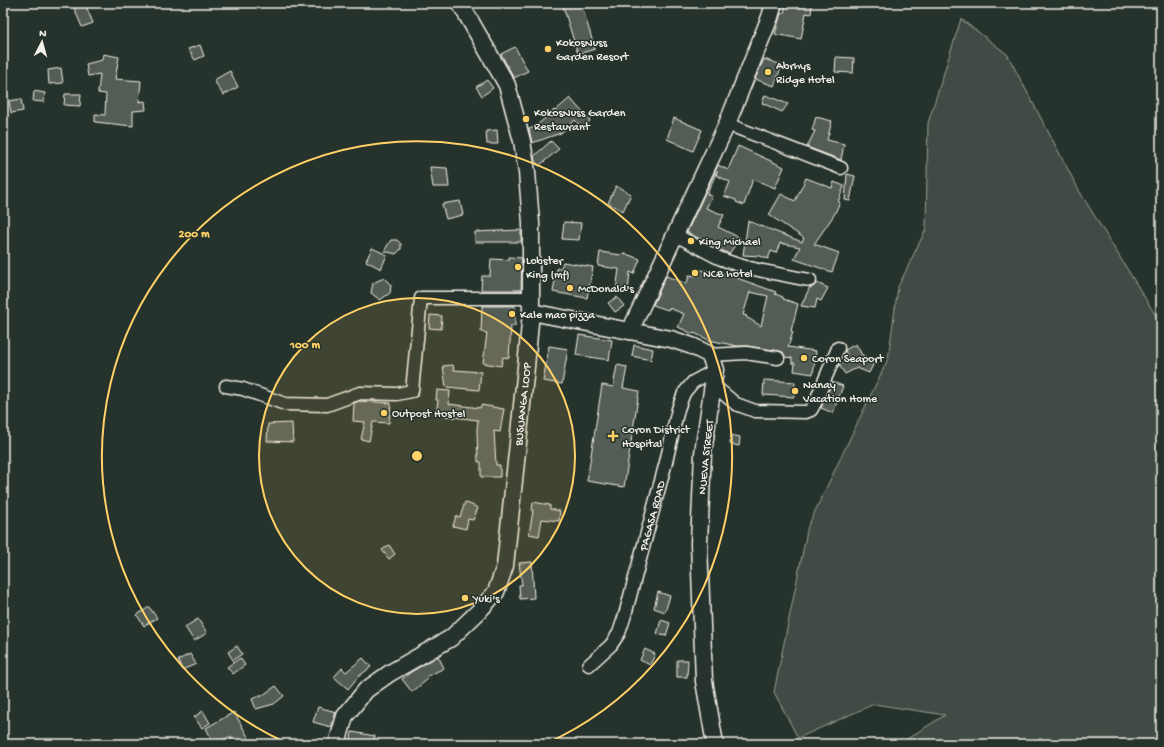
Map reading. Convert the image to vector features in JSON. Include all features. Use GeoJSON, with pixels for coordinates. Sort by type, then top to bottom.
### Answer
{"type":"FeatureCollection","features":[{"type":"Feature","properties":{"kind":"main road","name":"BUSUANGA LOOP"},"geometry":{"type":"LineString","coordinates":[[337,744],[345,716],[366,690],[390,673],[451,638],[496,592],[505,566],[531,305],[531,223],[522,141],[506,85],[460,3]]}},
{"type":"Feature","properties":{"kind":"main road"},"geometry":{"type":"LineString","coordinates":[[630,331],[727,124],[774,3]]}},
{"type":"Feature","properties":{"kind":"main road"},"geometry":{"type":"LineString","coordinates":[[531,305],[630,331],[671,338],[692,346],[713,370]]}},
{"type":"Feature","properties":{"kind":"main road","name":"NUEVA STREET"},"geometry":{"type":"LineString","coordinates":[[713,370],[703,453],[699,543],[704,680],[716,744]]}},
{"type":"Feature","properties":{"kind":"street"},"geometry":{"type":"LineString","coordinates":[[727,124],[841,168]]}},
{"type":"Feature","properties":{"kind":"street"},"geometry":{"type":"LineString","coordinates":[[675,235],[730,262],[760,270],[810,280]]}},
{"type":"Feature","properties":{"kind":"street"},"geometry":{"type":"LineString","coordinates":[[226,386],[243,389],[285,404],[327,405],[360,393],[397,394],[412,391],[421,298],[531,305]]}},
{"type":"Feature","properties":{"kind":"street"},"geometry":{"type":"LineString","coordinates":[[778,358],[746,353],[713,370],[736,404],[755,411],[806,412],[811,410],[816,403],[838,348]]}},
{"type":"Feature","properties":{"kind":"street","name":"PAGASA ROAD"},"geometry":{"type":"LineString","coordinates":[[589,665],[611,645],[619,633],[666,462],[678,409],[684,393],[693,382],[713,370]]}},
{"type":"Feature","properties":{"kind":"shaded area"},"geometry":{"type":"Polygon","coordinates":[[[961,19],[1007,54],[1081,194],[1161,324],[1161,744],[899,744],[945,715],[874,704],[798,738],[774,692],[808,526],[888,359],[898,287],[926,229],[928,123],[961,19]]]}},
{"type":"Feature","properties":{"kind":"building"},"geometry":{"type":"Polygon","coordinates":[[[562,3],[581,3],[595,49],[578,54],[562,3]]]}},
{"type":"Feature","properties":{"kind":"building"},"geometry":{"type":"Polygon","coordinates":[[[786,3],[812,3],[811,14],[806,13],[801,39],[775,34],[781,13],[784,14],[786,3]]]}},
{"type":"Feature","properties":{"kind":"building"},"geometry":{"type":"Polygon","coordinates":[[[85,4],[93,23],[82,27],[74,8],[85,4]]]}},
{"type":"Feature","properties":{"kind":"building"},"geometry":{"type":"Polygon","coordinates":[[[200,45],[204,56],[195,60],[188,49],[200,45]]]}},
{"type":"Feature","properties":{"kind":"building"},"geometry":{"type":"Polygon","coordinates":[[[515,47],[528,71],[514,78],[501,54],[515,47]]]}},
{"type":"Feature","properties":{"kind":"building"},"geometry":{"type":"Polygon","coordinates":[[[103,54],[119,57],[115,79],[141,81],[139,102],[145,101],[146,110],[133,111],[133,126],[95,122],[95,114],[105,115],[106,94],[98,93],[100,74],[88,76],[86,64],[102,60],[103,54]]]}},
{"type":"Feature","properties":{"kind":"building"},"geometry":{"type":"Polygon","coordinates":[[[836,57],[854,58],[853,73],[835,72],[836,57]]]}},
{"type":"Feature","properties":{"kind":"building","name":"Abrhys Ridge Hotel"},"geometry":{"type":"Polygon","coordinates":[[[764,59],[782,65],[774,86],[755,79],[764,59]]]}},
{"type":"Feature","properties":{"kind":"building"},"geometry":{"type":"Polygon","coordinates":[[[61,68],[63,83],[49,84],[48,70],[61,68]]]}},
{"type":"Feature","properties":{"kind":"building"},"geometry":{"type":"Polygon","coordinates":[[[230,71],[238,87],[223,95],[214,80],[230,71]]]}},
{"type":"Feature","properties":{"kind":"building"},"geometry":{"type":"Polygon","coordinates":[[[487,80],[493,88],[482,96],[476,87],[487,80]]]}},
{"type":"Feature","properties":{"kind":"building"},"geometry":{"type":"Polygon","coordinates":[[[34,91],[45,93],[44,102],[33,101],[34,91]]]}},
{"type":"Feature","properties":{"kind":"building"},"geometry":{"type":"Polygon","coordinates":[[[65,94],[81,94],[80,106],[64,105],[65,94]]]}},
{"type":"Feature","properties":{"kind":"building"},"geometry":{"type":"Polygon","coordinates":[[[765,95],[788,104],[782,112],[762,103],[765,95]]]}},
{"type":"Feature","properties":{"kind":"building"},"geometry":{"type":"Polygon","coordinates":[[[570,98],[590,121],[582,128],[575,120],[561,133],[532,143],[529,129],[535,127],[570,98]]]}},
{"type":"Feature","properties":{"kind":"building"},"geometry":{"type":"Polygon","coordinates":[[[21,99],[23,111],[11,113],[9,101],[21,99]]]}},
{"type":"Feature","properties":{"kind":"building"},"geometry":{"type":"Polygon","coordinates":[[[816,117],[832,121],[827,140],[844,144],[841,160],[807,147],[815,131],[812,130],[816,117]]]}},
{"type":"Feature","properties":{"kind":"building"},"geometry":{"type":"Polygon","coordinates":[[[674,118],[702,130],[693,151],[667,139],[674,118]]]}},
{"type":"Feature","properties":{"kind":"building"},"geometry":{"type":"Polygon","coordinates":[[[497,130],[498,144],[487,144],[486,131],[497,130]]]}},
{"type":"Feature","properties":{"kind":"building"},"geometry":{"type":"Polygon","coordinates":[[[551,141],[559,149],[539,166],[535,161],[534,156],[551,141]]]}},
{"type":"Feature","properties":{"kind":"building"},"geometry":{"type":"Polygon","coordinates":[[[738,146],[784,167],[775,188],[753,179],[744,205],[736,202],[736,200],[724,196],[730,182],[716,175],[717,171],[707,194],[712,197],[706,208],[724,215],[718,227],[740,238],[729,254],[687,232],[718,165],[728,170],[738,146]]]}},
{"type":"Feature","properties":{"kind":"building"},"geometry":{"type":"Polygon","coordinates":[[[430,167],[447,168],[449,187],[433,187],[430,167]]]}},
{"type":"Feature","properties":{"kind":"building"},"geometry":{"type":"Polygon","coordinates":[[[847,174],[855,176],[850,201],[845,200],[847,174]]]}},
{"type":"Feature","properties":{"kind":"building"},"geometry":{"type":"Polygon","coordinates":[[[806,178],[832,188],[834,182],[844,186],[838,202],[840,202],[834,215],[814,244],[839,253],[832,272],[794,259],[800,247],[780,243],[776,253],[771,251],[768,259],[760,256],[743,255],[748,221],[802,242],[804,238],[769,215],[781,194],[795,201],[806,178]]]}},
{"type":"Feature","properties":{"kind":"building"},"geometry":{"type":"Polygon","coordinates":[[[616,186],[631,194],[623,211],[608,203],[616,186]]]}},
{"type":"Feature","properties":{"kind":"building"},"geometry":{"type":"Polygon","coordinates":[[[460,201],[463,215],[446,219],[442,204],[460,201]]]}},
{"type":"Feature","properties":{"kind":"building"},"geometry":{"type":"Polygon","coordinates":[[[564,222],[581,223],[579,240],[562,239],[564,222]]]}},
{"type":"Feature","properties":{"kind":"building"},"geometry":{"type":"Polygon","coordinates":[[[521,230],[521,242],[475,242],[475,232],[521,230]]]}},
{"type":"Feature","properties":{"kind":"building"},"geometry":{"type":"Polygon","coordinates":[[[391,240],[397,240],[401,244],[401,249],[396,254],[384,251],[391,240]]]}},
{"type":"Feature","properties":{"kind":"building"},"geometry":{"type":"Polygon","coordinates":[[[372,248],[387,255],[381,269],[366,261],[372,248]]]}},
{"type":"Feature","properties":{"kind":"building"},"geometry":{"type":"Polygon","coordinates":[[[600,252],[621,255],[623,253],[640,259],[634,274],[630,272],[628,292],[616,291],[619,269],[598,266],[600,252]]]}},
{"type":"Feature","properties":{"kind":"building"},"geometry":{"type":"Polygon","coordinates":[[[509,257],[522,258],[521,290],[481,290],[482,276],[490,276],[491,259],[509,260],[509,257]]]}},
{"type":"Feature","properties":{"kind":"building"},"geometry":{"type":"Polygon","coordinates":[[[563,262],[593,267],[587,298],[553,292],[557,268],[561,268],[563,262]]]}},
{"type":"Feature","properties":{"kind":"building"},"geometry":{"type":"Polygon","coordinates":[[[698,270],[720,272],[776,292],[775,294],[783,297],[783,299],[798,304],[791,331],[793,332],[788,347],[816,351],[813,374],[794,371],[795,363],[792,363],[792,358],[785,357],[783,352],[780,351],[737,346],[709,340],[694,333],[693,334],[678,327],[684,314],[669,308],[668,310],[653,305],[666,276],[687,284],[689,275],[697,276],[698,270]],[[750,292],[743,315],[747,316],[746,317],[761,326],[768,296],[750,292]]]}},
{"type":"Feature","properties":{"kind":"building"},"geometry":{"type":"Polygon","coordinates":[[[384,278],[391,285],[390,293],[380,300],[371,293],[373,283],[384,278]]]}},
{"type":"Feature","properties":{"kind":"building"},"geometry":{"type":"Polygon","coordinates":[[[817,283],[828,288],[821,301],[817,299],[815,308],[801,306],[810,287],[813,287],[817,283]]]}},
{"type":"Feature","properties":{"kind":"building"},"geometry":{"type":"Polygon","coordinates":[[[617,297],[624,306],[615,312],[608,303],[617,297]]]}},
{"type":"Feature","properties":{"kind":"building"},"geometry":{"type":"Polygon","coordinates":[[[482,306],[515,306],[515,326],[511,326],[509,358],[503,357],[501,366],[483,363],[487,333],[481,332],[482,306]]]}},
{"type":"Feature","properties":{"kind":"building"},"geometry":{"type":"Polygon","coordinates":[[[430,315],[442,316],[441,329],[429,328],[430,315]]]}},
{"type":"Feature","properties":{"kind":"building"},"geometry":{"type":"Polygon","coordinates":[[[579,335],[612,340],[609,360],[576,355],[579,335]]]}},
{"type":"Feature","properties":{"kind":"building"},"geometry":{"type":"Polygon","coordinates":[[[856,344],[862,355],[875,361],[869,373],[857,368],[845,374],[839,365],[848,359],[845,350],[856,344]]]}},
{"type":"Feature","properties":{"kind":"building"},"geometry":{"type":"Polygon","coordinates":[[[634,345],[653,349],[651,360],[632,356],[634,345]]]}},
{"type":"Feature","properties":{"kind":"building"},"geometry":{"type":"Polygon","coordinates":[[[549,346],[568,349],[562,384],[543,381],[549,346]]]}},
{"type":"Feature","properties":{"kind":"building"},"geometry":{"type":"Polygon","coordinates":[[[453,365],[454,370],[481,372],[479,390],[446,387],[443,366],[453,365]]]}},
{"type":"Feature","properties":{"kind":"building","name":"Coron District Hospital"},"geometry":{"type":"Polygon","coordinates":[[[617,365],[627,367],[623,388],[639,391],[624,487],[587,481],[602,385],[613,387],[617,365]]]}},
{"type":"Feature","properties":{"kind":"building"},"geometry":{"type":"Polygon","coordinates":[[[764,380],[795,382],[794,397],[763,395],[764,380]]]}},
{"type":"Feature","properties":{"kind":"building"},"geometry":{"type":"Polygon","coordinates":[[[832,382],[843,386],[833,413],[821,408],[832,382]]]}},
{"type":"Feature","properties":{"kind":"building"},"geometry":{"type":"Polygon","coordinates":[[[437,390],[450,391],[449,404],[480,408],[481,405],[504,409],[500,432],[494,431],[496,465],[500,465],[500,477],[481,477],[481,462],[478,462],[478,420],[436,415],[438,400],[436,400],[437,390]]]}},
{"type":"Feature","properties":{"kind":"building"},"geometry":{"type":"Polygon","coordinates":[[[359,401],[391,403],[389,423],[373,422],[369,441],[361,439],[365,422],[353,421],[354,403],[359,401]]]}},
{"type":"Feature","properties":{"kind":"building"},"geometry":{"type":"Polygon","coordinates":[[[292,423],[293,442],[267,441],[268,424],[292,423]]]}},
{"type":"Feature","properties":{"kind":"building"},"geometry":{"type":"Polygon","coordinates":[[[731,435],[740,437],[739,446],[730,444],[731,435]]]}},
{"type":"Feature","properties":{"kind":"building"},"geometry":{"type":"Polygon","coordinates":[[[465,502],[478,508],[473,520],[468,519],[466,529],[453,526],[456,516],[460,517],[465,502]]]}},
{"type":"Feature","properties":{"kind":"building"},"geometry":{"type":"Polygon","coordinates":[[[533,502],[550,505],[550,509],[560,511],[559,521],[542,519],[539,536],[529,534],[533,502]]]}},
{"type":"Feature","properties":{"kind":"building"},"geometry":{"type":"Polygon","coordinates":[[[389,545],[395,554],[389,559],[382,550],[389,545]]]}},
{"type":"Feature","properties":{"kind":"building"},"geometry":{"type":"Polygon","coordinates":[[[532,562],[534,598],[520,599],[519,585],[522,585],[519,563],[532,562]]]}},
{"type":"Feature","properties":{"kind":"building"},"geometry":{"type":"Polygon","coordinates":[[[658,592],[670,596],[665,612],[654,608],[658,592]]]}},
{"type":"Feature","properties":{"kind":"building"},"geometry":{"type":"Polygon","coordinates":[[[149,607],[157,618],[144,626],[137,615],[149,607]]]}},
{"type":"Feature","properties":{"kind":"building"},"geometry":{"type":"Polygon","coordinates":[[[198,619],[207,633],[194,641],[185,627],[198,619]]]}},
{"type":"Feature","properties":{"kind":"building"},"geometry":{"type":"Polygon","coordinates":[[[661,620],[670,623],[666,636],[657,634],[661,620]]]}},
{"type":"Feature","properties":{"kind":"building"},"geometry":{"type":"Polygon","coordinates":[[[237,646],[242,654],[233,660],[228,652],[237,646]]]}},
{"type":"Feature","properties":{"kind":"building"},"geometry":{"type":"Polygon","coordinates":[[[645,649],[655,654],[650,665],[640,660],[645,649]]]}},
{"type":"Feature","properties":{"kind":"building"},"geometry":{"type":"Polygon","coordinates":[[[190,654],[196,664],[182,670],[178,660],[190,654]]]}},
{"type":"Feature","properties":{"kind":"building"},"geometry":{"type":"Polygon","coordinates":[[[438,656],[444,668],[426,677],[428,679],[412,692],[402,679],[438,656]]]}},
{"type":"Feature","properties":{"kind":"building"},"geometry":{"type":"Polygon","coordinates":[[[240,658],[245,665],[233,674],[227,667],[240,658]]]}},
{"type":"Feature","properties":{"kind":"building"},"geometry":{"type":"Polygon","coordinates":[[[363,658],[371,667],[358,677],[348,689],[334,677],[342,668],[346,672],[363,658]]]}},
{"type":"Feature","properties":{"kind":"building"},"geometry":{"type":"Polygon","coordinates":[[[677,660],[688,660],[687,677],[677,677],[677,660]]]}},
{"type":"Feature","properties":{"kind":"building"},"geometry":{"type":"Polygon","coordinates":[[[276,686],[284,696],[274,704],[256,709],[252,699],[260,695],[260,697],[276,686]]]}},
{"type":"Feature","properties":{"kind":"building"},"geometry":{"type":"Polygon","coordinates":[[[318,707],[336,712],[331,727],[313,722],[318,707]]]}},
{"type":"Feature","properties":{"kind":"building"},"geometry":{"type":"Polygon","coordinates":[[[203,711],[210,723],[202,728],[194,717],[203,711]]]}},
{"type":"Feature","properties":{"kind":"building"},"geometry":{"type":"Polygon","coordinates":[[[234,712],[252,744],[232,744],[231,736],[214,744],[206,728],[234,712]]]}},
{"type":"Feature","properties":{"kind":"building"},"geometry":{"type":"Polygon","coordinates":[[[352,732],[375,736],[374,744],[350,744],[352,732]]]}},
{"type":"Feature","properties":{"kind":"place","name":"KokosNuss Garden Resort"},"geometry":{"type":"Point","coordinates":[548,49]}},
{"type":"Feature","properties":{"kind":"place","name":"Abrhys Ridge Hotel"},"geometry":{"type":"Point","coordinates":[768,72]}},
{"type":"Feature","properties":{"kind":"place","name":"KokosNuss Garden Restaurant"},"geometry":{"type":"Point","coordinates":[526,119]}},
{"type":"Feature","properties":{"kind":"place","name":"King Michael"},"geometry":{"type":"Point","coordinates":[691,241]}},
{"type":"Feature","properties":{"kind":"place","name":"Lobster King (mf)"},"geometry":{"type":"Point","coordinates":[518,267]}},
{"type":"Feature","properties":{"kind":"place","name":"NCB hotel"},"geometry":{"type":"Point","coordinates":[695,273]}},
{"type":"Feature","properties":{"kind":"place","name":"McDonald's"},"geometry":{"type":"Point","coordinates":[570,288]}},
{"type":"Feature","properties":{"kind":"place","name":"Kale mao pizza"},"geometry":{"type":"Point","coordinates":[512,314]}},
{"type":"Feature","properties":{"kind":"place","name":"Coron Seaport"},"geometry":{"type":"Point","coordinates":[804,358]}},
{"type":"Feature","properties":{"kind":"place","name":"Nanay Vacation Home"},"geometry":{"type":"Point","coordinates":[795,391]}},
{"type":"Feature","properties":{"kind":"place","name":"Outpost Hostel"},"geometry":{"type":"Point","coordinates":[384,413]}},
{"type":"Feature","properties":{"kind":"place","name":"Coron District Hospital"},"geometry":{"type":"Point","coordinates":[613,436]}},
{"type":"Feature","properties":{"kind":"place","name":"Yuki's"},"geometry":{"type":"Point","coordinates":[465,598]}}]}
